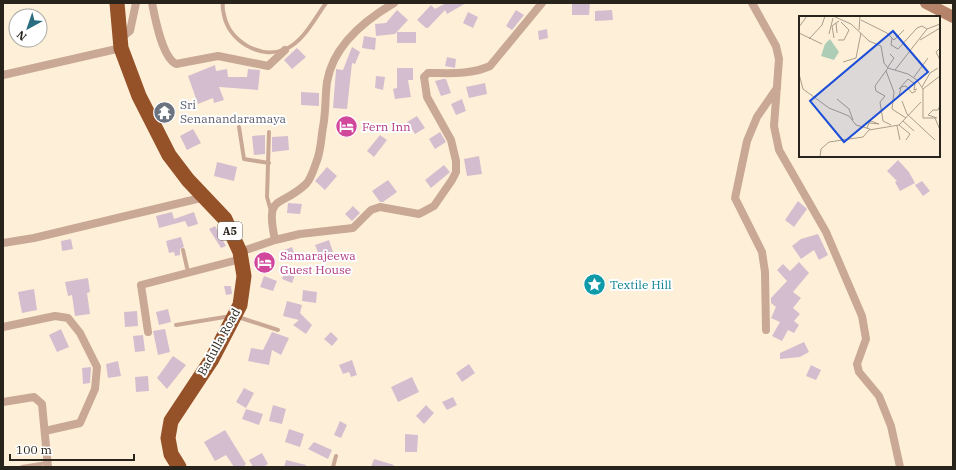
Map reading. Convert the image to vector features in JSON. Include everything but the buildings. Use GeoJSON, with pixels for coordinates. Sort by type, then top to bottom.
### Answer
{"type":"FeatureCollection","features":[{"type":"Feature","properties":{"kind":"highway","name":"Badulla Road"},"geometry":{"type":"LineString","coordinates":[[117,3],[120,44],[139,96],[169,155],[188,180],[206,197],[225,219],[240,256],[244,276],[240,305],[212,358],[171,422],[168,438],[171,454],[180,467]]}},
{"type":"Feature","properties":{"kind":"street"},"geometry":{"type":"LineString","coordinates":[[3,75],[120,44],[130,31],[136,3]]}},
{"type":"Feature","properties":{"kind":"street"},"geometry":{"type":"LineString","coordinates":[[152,3],[158,30],[170,60],[176,64],[218,56],[268,66],[284,50]]}},
{"type":"Feature","properties":{"kind":"street"},"geometry":{"type":"LineString","coordinates":[[275,240],[270,219],[271,211],[278,203],[306,184],[317,161],[325,115],[327,80],[336,57],[353,34],[371,17],[394,3]]}},
{"type":"Feature","properties":{"kind":"street"},"geometry":{"type":"LineString","coordinates":[[148,332],[141,285],[240,256],[275,240],[300,234],[353,228],[371,210],[380,207],[420,214],[434,206],[456,172],[456,161],[452,140],[427,96],[424,77],[428,73],[465,73],[479,71],[490,66],[542,3]]}},
{"type":"Feature","properties":{"kind":"street"},"geometry":{"type":"LineString","coordinates":[[752,3],[776,46],[779,58],[774,126],[779,150],[826,232],[862,316],[866,339],[857,364],[859,372],[879,396],[891,426],[900,467]]}},
{"type":"Feature","properties":{"kind":"street"},"geometry":{"type":"LineString","coordinates":[[926,3],[953,17]]}},
{"type":"Feature","properties":{"kind":"street"},"geometry":{"type":"LineString","coordinates":[[766,330],[765,272],[762,252],[735,198],[747,141],[757,118],[778,87]]}},
{"type":"Feature","properties":{"kind":"street"},"geometry":{"type":"LineString","coordinates":[[3,243],[34,238],[206,197]]}},
{"type":"Feature","properties":{"kind":"street"},"geometry":{"type":"LineString","coordinates":[[3,327],[55,316],[68,318],[80,333],[97,368],[95,389],[80,423],[45,430]]}},
{"type":"Feature","properties":{"kind":"street"},"geometry":{"type":"LineString","coordinates":[[3,402],[34,397],[42,404],[48,465]]}},
{"type":"Feature","properties":{"kind":"lane"},"geometry":{"type":"LineString","coordinates":[[223,3],[226,26],[239,42],[261,52],[284,50],[297,42],[326,3]]}},
{"type":"Feature","properties":{"kind":"lane"},"geometry":{"type":"LineString","coordinates":[[239,127],[244,159],[269,163]]}},
{"type":"Feature","properties":{"kind":"lane"},"geometry":{"type":"LineString","coordinates":[[269,132],[267,196],[271,211]]}},
{"type":"Feature","properties":{"kind":"lane"},"geometry":{"type":"LineString","coordinates":[[183,250],[188,272]]}},
{"type":"Feature","properties":{"kind":"lane"},"geometry":{"type":"LineString","coordinates":[[176,324],[234,315],[278,330]]}},
{"type":"Feature","properties":{"kind":"lane"},"geometry":{"type":"LineString","coordinates":[[333,467],[336,456]]}},
{"type":"Feature","properties":{"kind":"lane"},"geometry":{"type":"LineString","coordinates":[[22,467],[48,465]]}},
{"type":"Feature","properties":{"kind":"place","name":"Sri Senanandaramaya"},"geometry":{"type":"Point","coordinates":[165,112]}},
{"type":"Feature","properties":{"kind":"place","name":"Fern Inn"},"geometry":{"type":"Point","coordinates":[346,127]}},
{"type":"Feature","properties":{"kind":"place","name":"Samarajeewa Guest House"},"geometry":{"type":"Point","coordinates":[265,263]}},
{"type":"Feature","properties":{"kind":"place","name":"Textile Hill"},"geometry":{"type":"Point","coordinates":[594,285]}}]}
